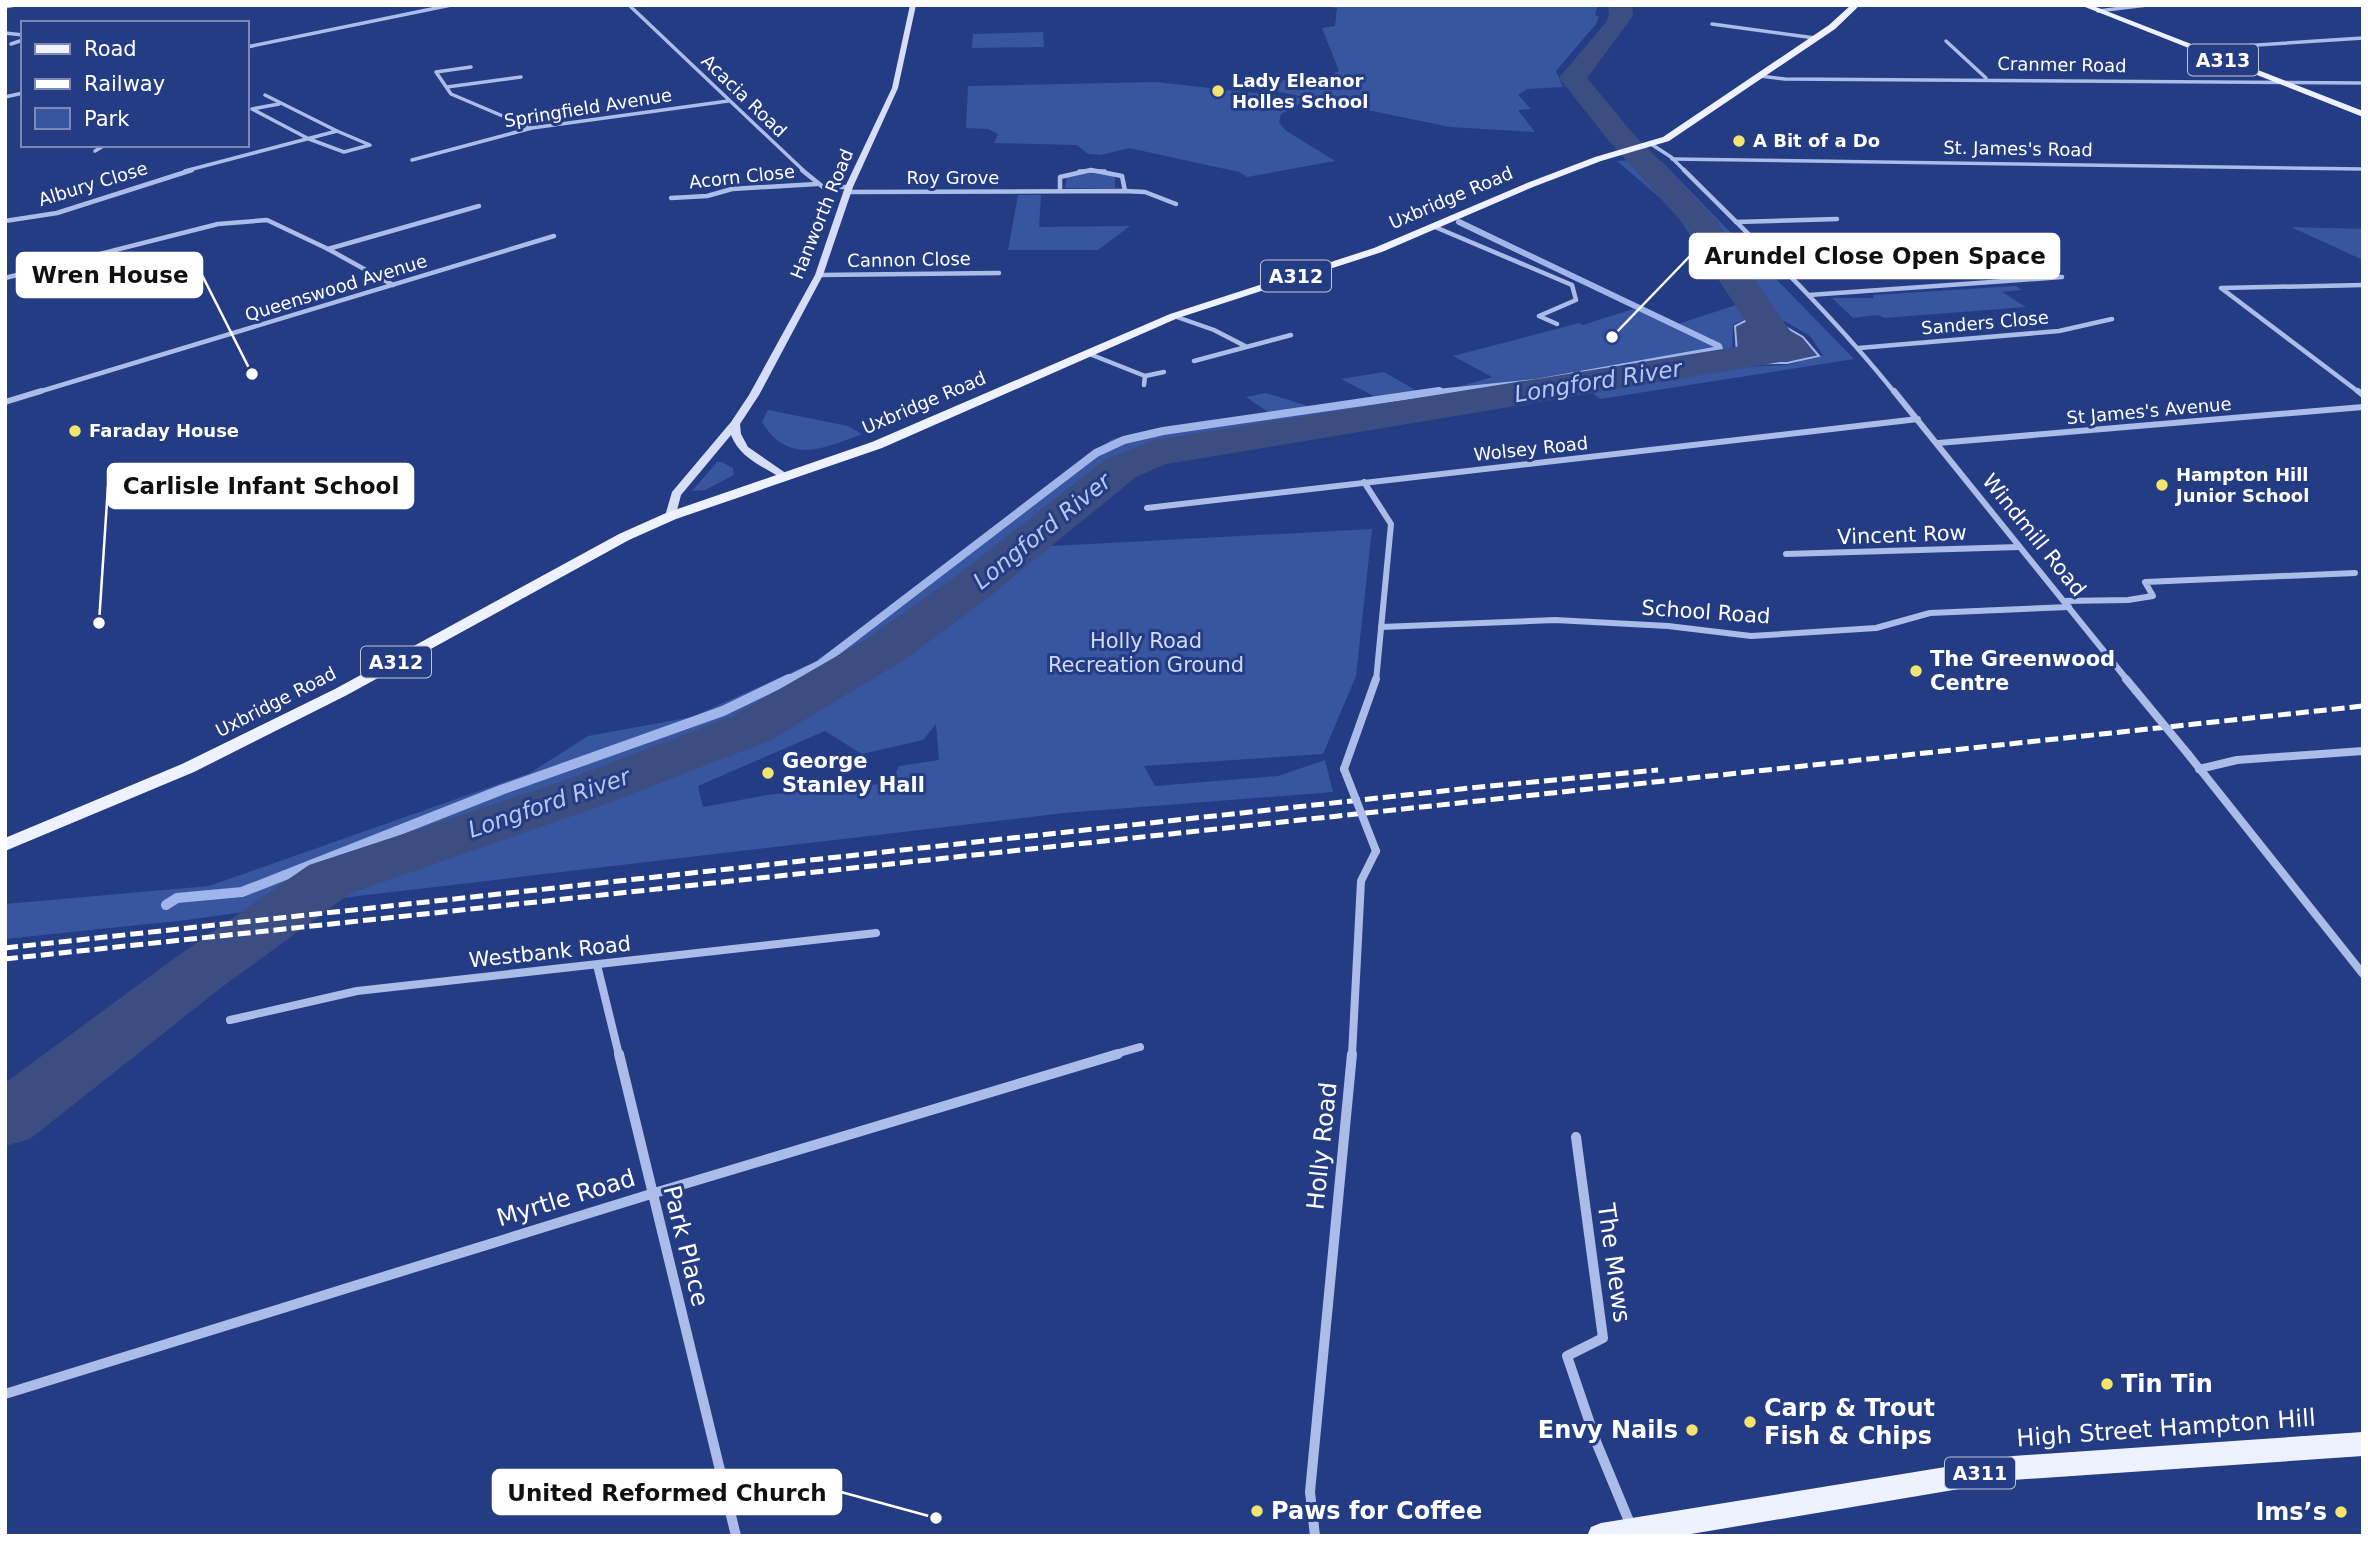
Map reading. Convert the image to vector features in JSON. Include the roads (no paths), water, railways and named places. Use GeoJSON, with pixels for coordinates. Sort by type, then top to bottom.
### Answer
{"type":"FeatureCollection","features":[{"type":"Feature","properties":{"kind":"main road","name":"Uxbridge Road"},"geometry":{"type":"LineString","coordinates":[[5,845],[200,762],[341,692],[624,537],[671,516],[877,444],[1174,316],[1345,261],[1435,227],[1530,184],[1666,139],[1815,38],[1856,5]]}},
{"type":"Feature","properties":{"kind":"main road","name":"A313"},"geometry":{"type":"LineString","coordinates":[[2084,5],[2363,114]]}},
{"type":"Feature","properties":{"kind":"main road","name":"High Street Hampton Hill"},"geometry":{"type":"LineString","coordinates":[[1601,1536],[2013,1468],[2363,1444]]}},
{"type":"Feature","properties":{"kind":"street"},"geometry":{"type":"LineString","coordinates":[[5,7],[15,5]]}},
{"type":"Feature","properties":{"kind":"street"},"geometry":{"type":"LineString","coordinates":[[248,47],[451,5]]}},
{"type":"Feature","properties":{"kind":"street","name":"Acacia Road"},"geometry":{"type":"LineString","coordinates":[[629,5],[817,184]]}},
{"type":"Feature","properties":{"kind":"street","name":"Hanworth Road"},"geometry":{"type":"LineString","coordinates":[[671,516],[677,494],[735,425],[754,395],[819,275],[848,190],[895,88],[914,5]]}},
{"type":"Feature","properties":{"kind":"street"},"geometry":{"type":"LineString","coordinates":[[2098,10],[2147,5]]}},
{"type":"Feature","properties":{"kind":"street"},"geometry":{"type":"LineString","coordinates":[[1712,24],[1815,38]]}},
{"type":"Feature","properties":{"kind":"street"},"geometry":{"type":"LineString","coordinates":[[2194,49],[2363,38]]}},
{"type":"Feature","properties":{"kind":"street"},"geometry":{"type":"LineString","coordinates":[[10,44],[21,39]]}},
{"type":"Feature","properties":{"kind":"street"},"geometry":{"type":"LineString","coordinates":[[1946,41],[1986,78]]}},
{"type":"Feature","properties":{"kind":"street"},"geometry":{"type":"LineString","coordinates":[[471,67],[436,72],[452,94],[532,128]]}},
{"type":"Feature","properties":{"kind":"street","name":"Cranmer Road"},"geometry":{"type":"LineString","coordinates":[[1760,76],[1785,79],[1986,78],[2363,83]]}},
{"type":"Feature","properties":{"kind":"street"},"geometry":{"type":"LineString","coordinates":[[447,86],[522,77]]}},
{"type":"Feature","properties":{"kind":"street"},"geometry":{"type":"LineString","coordinates":[[250,110],[344,152],[370,145],[279,104],[265,95]]}},
{"type":"Feature","properties":{"kind":"street","name":"Springfield Avenue"},"geometry":{"type":"LineString","coordinates":[[412,160],[532,128],[729,101]]}},
{"type":"Feature","properties":{"kind":"street"},"geometry":{"type":"LineString","coordinates":[[250,110],[279,104]]}},
{"type":"Feature","properties":{"kind":"street","name":"Albury Close"},"geometry":{"type":"LineString","coordinates":[[5,220],[57,213],[160,178],[337,131]]}},
{"type":"Feature","properties":{"kind":"street","name":"Windmill Road"},"geometry":{"type":"LineString","coordinates":[[1647,145],[1672,159],[1810,295],[1858,348],[1938,443],[2363,974]]}},
{"type":"Feature","properties":{"kind":"street","name":"Albury Close"},"geometry":{"type":"LineString","coordinates":[[95,151],[102,147]]}},
{"type":"Feature","properties":{"kind":"street","name":"St. James's Road"},"geometry":{"type":"LineString","coordinates":[[1672,159],[2363,169]]}},
{"type":"Feature","properties":{"kind":"street"},"geometry":{"type":"LineString","coordinates":[[1060,191],[1060,177],[1090,170],[1108,170],[1122,176],[1125,191]]}},
{"type":"Feature","properties":{"kind":"street"},"geometry":{"type":"LineString","coordinates":[[817,184],[848,190]]}},
{"type":"Feature","properties":{"kind":"street","name":"Acorn Close"},"geometry":{"type":"LineString","coordinates":[[671,198],[707,196],[732,190],[817,184]]}},
{"type":"Feature","properties":{"kind":"street","name":"Roy Grove"},"geometry":{"type":"LineString","coordinates":[[848,190],[1125,191],[1145,192],[1176,204]]}},
{"type":"Feature","properties":{"kind":"street"},"geometry":{"type":"LineString","coordinates":[[328,249],[479,206]]}},
{"type":"Feature","properties":{"kind":"street"},"geometry":{"type":"LineString","coordinates":[[1736,222],[1837,219]]}},
{"type":"Feature","properties":{"kind":"street"},"geometry":{"type":"LineString","coordinates":[[5,278],[218,224],[267,220],[328,249],[393,285]]}},
{"type":"Feature","properties":{"kind":"street"},"geometry":{"type":"LineString","coordinates":[[1435,227],[1572,285],[1576,300],[1539,316],[1557,324]]}},
{"type":"Feature","properties":{"kind":"street","name":"Queenswood Avenue"},"geometry":{"type":"LineString","coordinates":[[5,402],[554,236]]}},
{"type":"Feature","properties":{"kind":"street","name":"Cannon Close"},"geometry":{"type":"LineString","coordinates":[[819,275],[999,273]]}},
{"type":"Feature","properties":{"kind":"street"},"geometry":{"type":"LineString","coordinates":[[1810,295],[2062,277]]}},
{"type":"Feature","properties":{"kind":"street"},"geometry":{"type":"LineString","coordinates":[[2363,285],[2221,288],[2363,396]]}},
{"type":"Feature","properties":{"kind":"street"},"geometry":{"type":"LineString","coordinates":[[1174,316],[1214,330],[1245,346]]}},
{"type":"Feature","properties":{"kind":"street","name":"Sanders Close"},"geometry":{"type":"LineString","coordinates":[[1858,348],[2059,331],[2112,319]]}},
{"type":"Feature","properties":{"kind":"street"},"geometry":{"type":"LineString","coordinates":[[1194,361],[1291,335]]}},
{"type":"Feature","properties":{"kind":"street"},"geometry":{"type":"LineString","coordinates":[[1086,353],[1145,376],[1164,372]]}},
{"type":"Feature","properties":{"kind":"street"},"geometry":{"type":"LineString","coordinates":[[1143,385],[1145,376]]}},
{"type":"Feature","properties":{"kind":"street","name":"St James's Avenue"},"geometry":{"type":"LineString","coordinates":[[1938,443],[2363,407]]}},
{"type":"Feature","properties":{"kind":"street","name":"Wolsey Road"},"geometry":{"type":"LineString","coordinates":[[1147,508],[1918,419]]}},
{"type":"Feature","properties":{"kind":"street"},"geometry":{"type":"LineString","coordinates":[[735,425],[734,438],[739,446],[785,476]]}},
{"type":"Feature","properties":{"kind":"street"},"geometry":{"type":"LineString","coordinates":[[1364,482],[1391,524],[1381,626]]}},
{"type":"Feature","properties":{"kind":"street","name":"Vincent Row"},"geometry":{"type":"LineString","coordinates":[[1786,554],[2019,547]]}},
{"type":"Feature","properties":{"kind":"street","name":"School Road"},"geometry":{"type":"LineString","coordinates":[[1381,626],[1555,620],[1668,626],[1751,636],[1877,628],[1930,613],[2153,596],[2145,582],[2355,573]]}},
{"type":"Feature","properties":{"kind":"street","name":"Holly Road"},"geometry":{"type":"LineString","coordinates":[[1315,1536],[1310,1492],[1350,1069],[1361,881],[1376,851],[1343,769],[1376,682],[1381,626]]}},
{"type":"Feature","properties":{"kind":"street"},"geometry":{"type":"LineString","coordinates":[[2199,769],[2237,760],[2363,751]]}},
{"type":"Feature","properties":{"kind":"street","name":"Westbank Road"},"geometry":{"type":"LineString","coordinates":[[230,1020],[357,992],[876,933]]}},
{"type":"Feature","properties":{"kind":"street","name":"Park Place"},"geometry":{"type":"LineString","coordinates":[[597,965],[736,1536]]}},
{"type":"Feature","properties":{"kind":"street","name":"Myrtle Road"},"geometry":{"type":"LineString","coordinates":[[5,1394],[651,1194],[1140,1047]]}},
{"type":"Feature","properties":{"kind":"street","name":"The Mews"},"geometry":{"type":"LineString","coordinates":[[1576,1137],[1603,1338],[1567,1356],[1597,1444],[1632,1530]]}},
{"type":"Feature","properties":{"kind":"waterway","name":"Longford River"},"geometry":{"type":"LineString","coordinates":[[5,1120],[199,972],[330,879],[578,795],[752,728],[886,649],[973,586],[1121,468],[1156,453],[1778,352],[1779,342],[1716,250],[1704,226],[1619,135],[1573,78],[1617,24],[1621,16],[1620,5]]}},
{"type":"Feature","properties":{"kind":"waterway"},"geometry":{"type":"LineString","coordinates":[[1427,393],[1536,382],[1720,349],[1719,346],[1459,222]]}},
{"type":"Feature","properties":{"kind":"waterway"},"geometry":{"type":"LineString","coordinates":[[785,681],[820,664],[1096,453],[1124,440],[1163,431],[1439,391]]}},
{"type":"Feature","properties":{"kind":"waterway"},"geometry":{"type":"LineString","coordinates":[[166,905],[177,898],[242,892],[501,790],[723,711],[789,679]]}},
{"type":"Feature","properties":{"kind":"railway"},"geometry":{"type":"LineString","coordinates":[[5,959],[2363,706]]}},
{"type":"Feature","properties":{"kind":"railway"},"geometry":{"type":"LineString","coordinates":[[5,948],[1470,788],[1658,770]]}},
{"type":"Feature","properties":{"kind":"place","name":"Lady Eleanor Holles School"},"geometry":{"type":"Point","coordinates":[1218,91]}},
{"type":"Feature","properties":{"kind":"place","name":"A Bit of a Do"},"geometry":{"type":"Point","coordinates":[1739,141]}},
{"type":"Feature","properties":{"kind":"place","name":"Arundel Close Open Space"},"geometry":{"type":"Point","coordinates":[1612,337]}},
{"type":"Feature","properties":{"kind":"place","name":"Wren House"},"geometry":{"type":"Point","coordinates":[252,374]}},
{"type":"Feature","properties":{"kind":"place","name":"Faraday House"},"geometry":{"type":"Point","coordinates":[75,431]}},
{"type":"Feature","properties":{"kind":"place","name":"Hampton Hill Junior School"},"geometry":{"type":"Point","coordinates":[2162,485]}},
{"type":"Feature","properties":{"kind":"place","name":"Carlisle Infant School"},"geometry":{"type":"Point","coordinates":[99,623]}},
{"type":"Feature","properties":{"kind":"place","name":"The Greenwood Centre"},"geometry":{"type":"Point","coordinates":[1916,671]}},
{"type":"Feature","properties":{"kind":"place","name":"George Stanley Hall"},"geometry":{"type":"Point","coordinates":[768,773]}},
{"type":"Feature","properties":{"kind":"place","name":"Tin Tin"},"geometry":{"type":"Point","coordinates":[2107,1384]}},
{"type":"Feature","properties":{"kind":"place","name":"Carp & Trout Fish & Chips"},"geometry":{"type":"Point","coordinates":[1750,1422]}},
{"type":"Feature","properties":{"kind":"place","name":"Envy Nails"},"geometry":{"type":"Point","coordinates":[1692,1430]}},
{"type":"Feature","properties":{"kind":"place","name":"Paws for Coffee"},"geometry":{"type":"Point","coordinates":[1257,1511]}},
{"type":"Feature","properties":{"kind":"place","name":"Ims’s"},"geometry":{"type":"Point","coordinates":[2341,1512]}},
{"type":"Feature","properties":{"kind":"place","name":"United Reformed Church"},"geometry":{"type":"Point","coordinates":[936,1518]}},
{"type":"Feature","properties":{"kind":"park label","name":"Holly Road Recreation Ground"},"geometry":{"type":"Point","coordinates":[1146,653]}}]}
